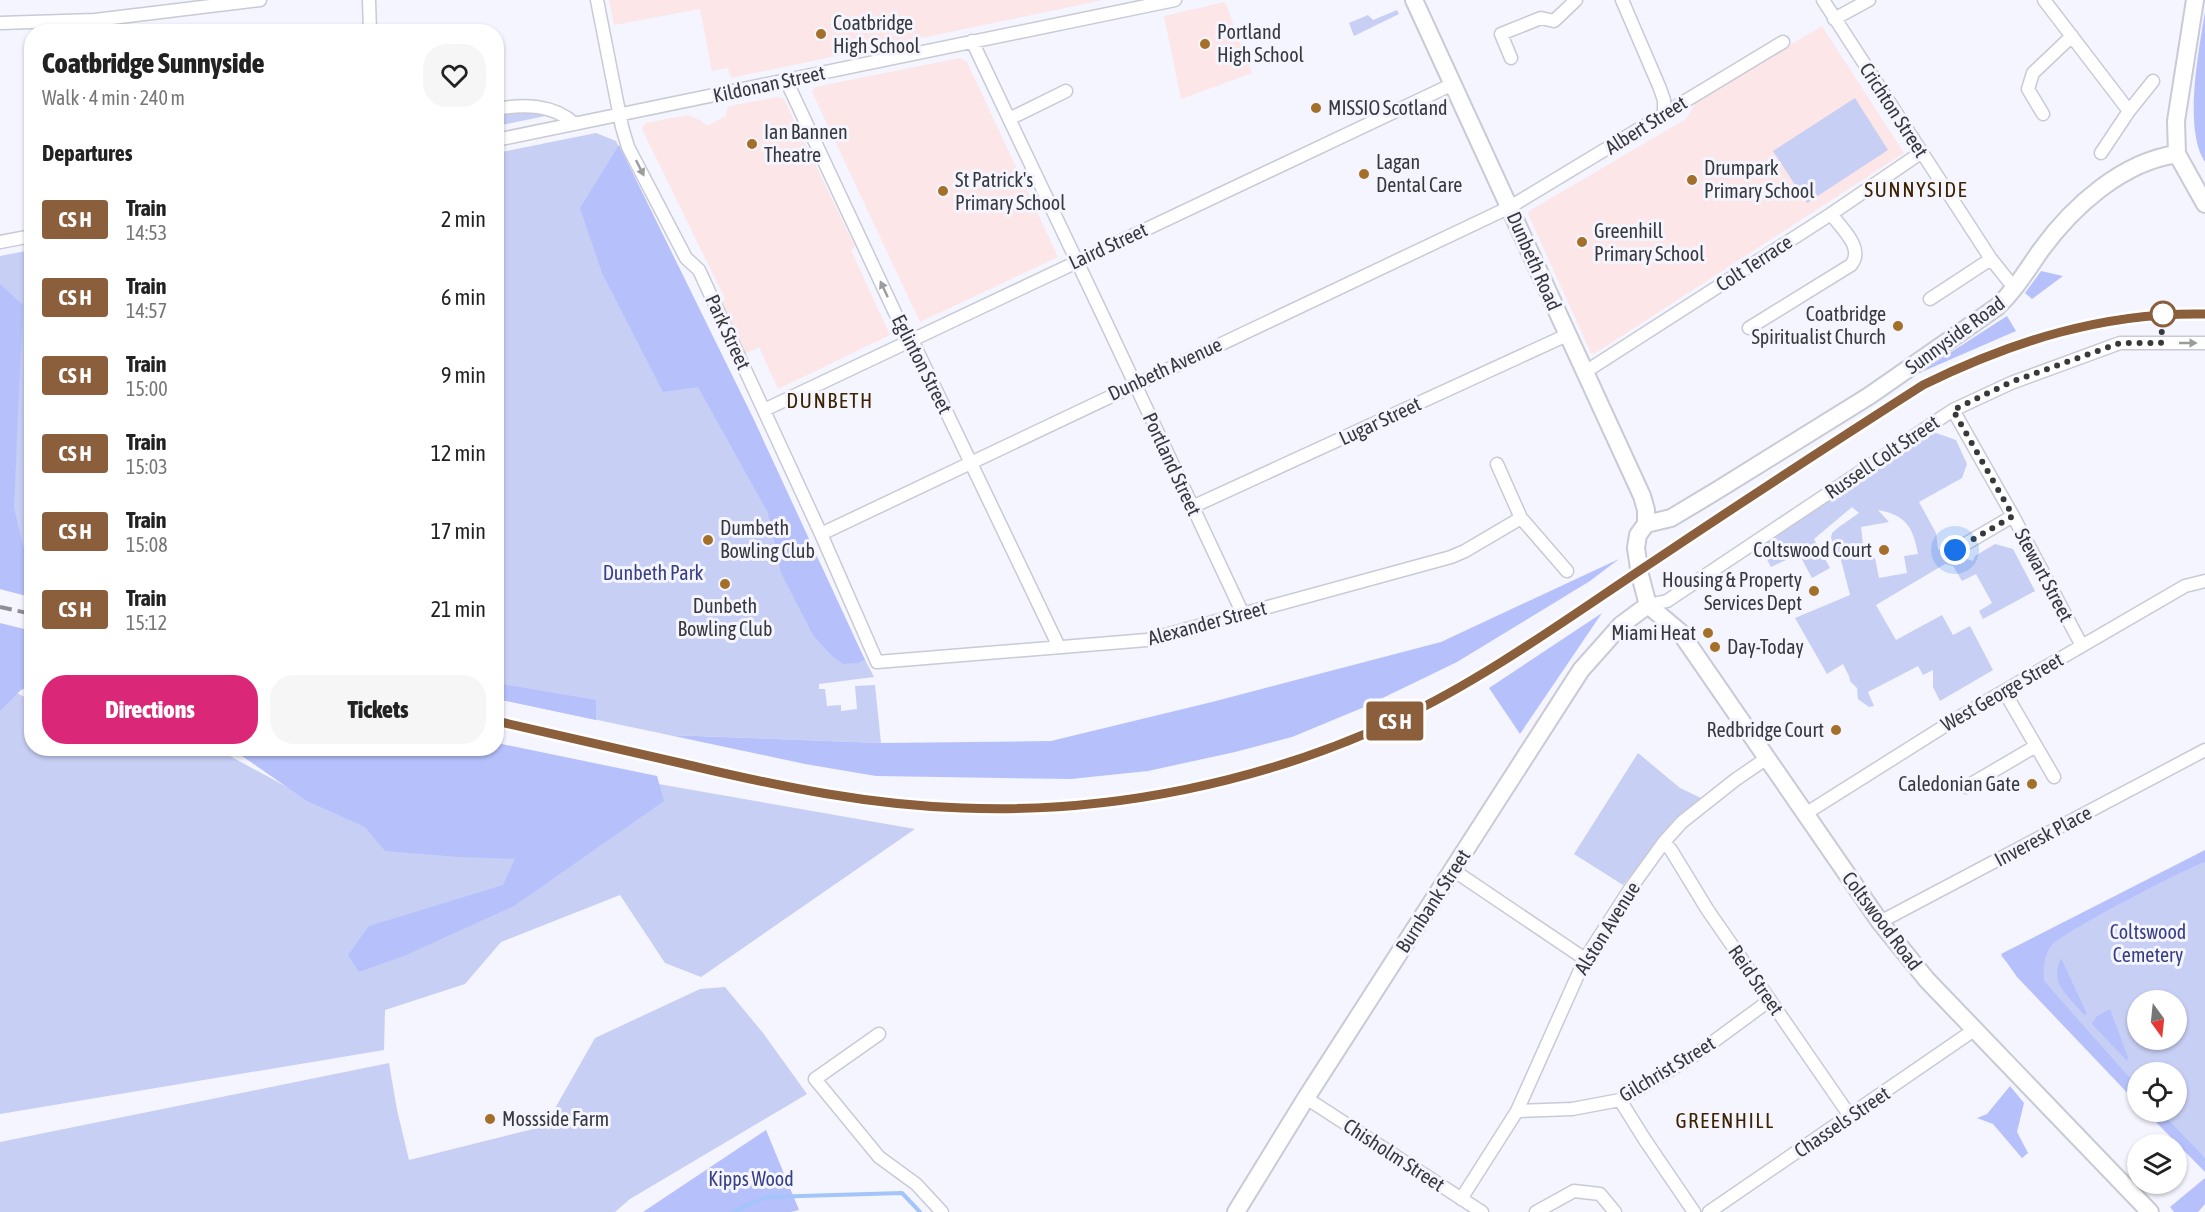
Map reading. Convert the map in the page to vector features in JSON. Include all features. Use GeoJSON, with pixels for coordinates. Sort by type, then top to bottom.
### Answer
{"type":"FeatureCollection","features":[{"type":"Feature","properties":{"kind":"main road","name":"Dunbeth Road"},"geometry":{"type":"LineString","coordinates":[[1414,0],[1620,453],[1642,496],[1646,510],[1646,524]]}},
{"type":"Feature","properties":{"kind":"main road"},"geometry":{"type":"LineString","coordinates":[[2195,0],[2176,121],[2177,154],[2205,204]]}},
{"type":"Feature","properties":{"kind":"main road","name":"Sunnyside Road"},"geometry":{"type":"LineString","coordinates":[[1646,524],[1671,518],[1869,396],[1996,307],[2015,290],[2051,236],[2086,201],[2135,167],[2161,157],[2177,154]]}},
{"type":"Feature","properties":{"kind":"main road"},"geometry":{"type":"LineString","coordinates":[[1646,524],[1638,535],[1636,548],[1647,605]]}},
{"type":"Feature","properties":{"kind":"main road","name":"Coltswood Road"},"geometry":{"type":"LineString","coordinates":[[1647,605],[1680,632],[1880,922],[1927,980],[2150,1212]]}},
{"type":"Feature","properties":{"kind":"main road","name":"Burnbank Street"},"geometry":{"type":"LineString","coordinates":[[1236,1212],[1306,1098],[1581,670],[1621,626],[1647,605]]}},
{"type":"Feature","properties":{"kind":"street"},"geometry":{"type":"LineString","coordinates":[[0,23],[95,20],[260,0]]}},
{"type":"Feature","properties":{"kind":"street"},"geometry":{"type":"LineString","coordinates":[[369,0],[370,24]]}},
{"type":"Feature","properties":{"kind":"street","name":"Park Street"},"geometry":{"type":"LineString","coordinates":[[597,0],[628,147],[686,258],[699,270],[821,534],[877,662]]}},
{"type":"Feature","properties":{"kind":"street","name":"Kildonan Street"},"geometry":{"type":"LineString","coordinates":[[504,138],[1175,0]]}},
{"type":"Feature","properties":{"kind":"street"},"geometry":{"type":"LineString","coordinates":[[1511,58],[1501,34],[1541,18],[1554,21],[1576,0]]}},
{"type":"Feature","properties":{"kind":"street"},"geometry":{"type":"LineString","coordinates":[[1622,0],[1659,86],[1664,100],[1664,114]]}},
{"type":"Feature","properties":{"kind":"street","name":"Crichton Street"},"geometry":{"type":"LineString","coordinates":[[1823,0],[1991,259],[2015,290]]}},
{"type":"Feature","properties":{"kind":"street"},"geometry":{"type":"LineString","coordinates":[[1834,19],[1869,0]]}},
{"type":"Feature","properties":{"kind":"street"},"geometry":{"type":"LineString","coordinates":[[2044,0],[2130,111]]}},
{"type":"Feature","properties":{"kind":"street"},"geometry":{"type":"LineString","coordinates":[[2043,114],[2028,89],[2033,73],[2072,36]]}},
{"type":"Feature","properties":{"kind":"street","name":"Portland Street"},"geometry":{"type":"LineString","coordinates":[[972,41],[1078,260],[1243,614]]}},
{"type":"Feature","properties":{"kind":"street","name":"Albert Street"},"geometry":{"type":"LineString","coordinates":[[1510,207],[1783,42]]}},
{"type":"Feature","properties":{"kind":"street","name":"Eglinton Street"},"geometry":{"type":"LineString","coordinates":[[786,80],[905,333],[912,340],[1059,647]]}},
{"type":"Feature","properties":{"kind":"street"},"geometry":{"type":"LineString","coordinates":[[2101,153],[2153,81]]}},
{"type":"Feature","properties":{"kind":"street","name":"Laird Street"},"geometry":{"type":"LineString","coordinates":[[764,410],[1453,84]]}},
{"type":"Feature","properties":{"kind":"street"},"geometry":{"type":"LineString","coordinates":[[1009,119],[1066,91]]}},
{"type":"Feature","properties":{"kind":"street"},"geometry":{"type":"LineString","coordinates":[[504,108],[523,105],[554,110],[566,116],[574,124]]}},
{"type":"Feature","properties":{"kind":"street","name":"Colt Terrace"},"geometry":{"type":"LineString","coordinates":[[1585,372],[1831,214],[1922,152]]}},
{"type":"Feature","properties":{"kind":"street","name":"Dunbeth Avenue"},"geometry":{"type":"LineString","coordinates":[[821,534],[970,461],[1510,207]]}},
{"type":"Feature","properties":{"kind":"street"},"geometry":{"type":"LineString","coordinates":[[1749,328],[1854,261],[1856,251],[1853,243],[1831,214]]}},
{"type":"Feature","properties":{"kind":"street"},"geometry":{"type":"LineString","coordinates":[[0,242],[24,238]]}},
{"type":"Feature","properties":{"kind":"street"},"geometry":{"type":"LineString","coordinates":[[1930,299],[1991,259]]}},
{"type":"Feature","properties":{"kind":"street","name":"Lugar Street"},"geometry":{"type":"LineString","coordinates":[[1192,507],[1567,335]]}},
{"type":"Feature","properties":{"kind":"street","name":"Russell Colt Street"},"geometry":{"type":"LineString","coordinates":[[1647,605],[1667,601],[1953,410],[2011,382],[2120,343],[2205,343]]}},
{"type":"Feature","properties":{"kind":"street","name":"Stewart Street"},"geometry":{"type":"LineString","coordinates":[[1953,410],[2013,516],[2082,646]]}},
{"type":"Feature","properties":{"kind":"street"},"geometry":{"type":"LineString","coordinates":[[1497,464],[1521,518],[1567,571]]}},
{"type":"Feature","properties":{"kind":"street"},"geometry":{"type":"LineString","coordinates":[[1955,550],[2013,516]]}},
{"type":"Feature","properties":{"kind":"street","name":"Alexander Street"},"geometry":{"type":"LineString","coordinates":[[877,662],[1147,640],[1451,557],[1521,518]]}},
{"type":"Feature","properties":{"kind":"street","name":"West George Street"},"geometry":{"type":"LineString","coordinates":[[1805,814],[2004,691],[2185,586],[2205,581]]}},
{"type":"Feature","properties":{"kind":"street"},"geometry":{"type":"LineString","coordinates":[[2004,691],[2054,777]]}},
{"type":"Feature","properties":{"kind":"street"},"geometry":{"type":"LineString","coordinates":[[1966,787],[2036,746]]}},
{"type":"Feature","properties":{"kind":"street","name":"Inveresk Place"},"geometry":{"type":"LineString","coordinates":[[1880,922],[2205,750]]}},
{"type":"Feature","properties":{"kind":"street","name":"Alston Avenue"},"geometry":{"type":"LineString","coordinates":[[1461,1199],[1516,1111],[1585,959],[1630,889],[1664,842],[1682,822],[1767,758]]}},
{"type":"Feature","properties":{"kind":"street","name":"Reid Street"},"geometry":{"type":"LineString","coordinates":[[1664,842],[1707,909],[1850,1116]]}},
{"type":"Feature","properties":{"kind":"street"},"geometry":{"type":"LineString","coordinates":[[1453,870],[1585,959]]}},
{"type":"Feature","properties":{"kind":"street","name":"Gilchrist Street"},"geometry":{"type":"LineString","coordinates":[[1516,1111],[1572,1109],[1620,1100],[1698,1053],[1770,1000]]}},
{"type":"Feature","properties":{"kind":"street","name":"Chassels Street"},"geometry":{"type":"LineString","coordinates":[[1709,1212],[1974,1030]]}},
{"type":"Feature","properties":{"kind":"street"},"geometry":{"type":"LineString","coordinates":[[879,1034],[815,1078],[879,1158],[916,1184],[942,1212]]}},
{"type":"Feature","properties":{"kind":"street","name":"Chisholm Street"},"geometry":{"type":"LineString","coordinates":[[1306,1098],[1482,1212]]}},
{"type":"Feature","properties":{"kind":"street"},"geometry":{"type":"LineString","coordinates":[[1620,1100],[1644,1140],[1694,1212]]}},
{"type":"Feature","properties":{"kind":"street"},"geometry":{"type":"LineString","coordinates":[[1536,1212],[1574,1191],[1600,1194],[1615,1212]]}},
{"type":"Feature","properties":{"kind":"shaded area","name":"Coatbridge High School"},"geometry":{"type":"Polygon","coordinates":[[[609,0],[1103,0],[731,78],[728,68],[712,71],[700,9],[614,25],[609,0]]]}},
{"type":"Feature","properties":{"kind":"shaded area","name":"Portland High School"},"geometry":{"type":"Polygon","coordinates":[[[1225,2],[1252,73],[1181,99],[1164,16],[1225,2]]]}},
{"type":"Feature","properties":{"kind":"shaded area"},"geometry":{"type":"Polygon","coordinates":[[[1822,26],[1904,153],[1594,354],[1591,353],[1528,214],[1529,211],[1686,119],[1698,100],[1822,26]]]}},
{"type":"Feature","properties":{"kind":"shaded area","name":"St Patrick's Primary School"},"geometry":{"type":"Polygon","coordinates":[[[960,58],[967,62],[1058,257],[920,322],[812,92],[815,87],[960,58]]]}},
{"type":"Feature","properties":{"kind":"shaded area"},"geometry":{"type":"Polygon","coordinates":[[[778,97],[784,99],[855,247],[851,250],[890,335],[778,389],[759,347],[745,354],[721,302],[725,299],[642,129],[645,123],[688,115],[707,126],[726,116],[729,106],[778,97]]]}},
{"type":"Feature","properties":{"kind":"green space"},"geometry":{"type":"Polygon","coordinates":[[[1397,10],[1399,14],[1354,36],[1349,23],[1368,15],[1373,20],[1397,10]]]}},
{"type":"Feature","properties":{"kind":"green space"},"geometry":{"type":"Polygon","coordinates":[[[2205,11],[2205,162],[2198,148],[2195,130],[2194,89],[2205,11]]]}},
{"type":"Feature","properties":{"kind":"green space"},"geometry":{"type":"Polygon","coordinates":[[[1855,98],[1888,150],[1807,203],[1773,151],[1855,98]]]}},
{"type":"Feature","properties":{"kind":"green space"},"geometry":{"type":"Polygon","coordinates":[[[522,109],[550,115],[504,125],[504,112],[522,109]]]}},
{"type":"Feature","properties":{"kind":"green space","name":"Dunbeth Park"},"geometry":{"type":"Polygon","coordinates":[[[596,133],[616,141],[749,410],[849,629],[874,677],[819,684],[819,689],[825,689],[827,706],[841,705],[841,711],[857,709],[855,686],[875,685],[881,743],[669,735],[504,700],[504,152],[596,133]]]}},
{"type":"Feature","properties":{"kind":"green space"},"geometry":{"type":"Polygon","coordinates":[[[619,145],[755,422],[865,660],[843,664],[831,655],[813,635],[781,573],[768,513],[698,387],[663,392],[602,273],[580,208],[619,145]]]}},
{"type":"Feature","properties":{"kind":"green space"},"geometry":{"type":"Polygon","coordinates":[[[24,251],[24,595],[0,589],[0,256],[24,251]]]}},
{"type":"Feature","properties":{"kind":"green space"},"geometry":{"type":"Polygon","coordinates":[[[2041,271],[2063,276],[2032,299],[2025,293],[2041,271]]]}},
{"type":"Feature","properties":{"kind":"green space"},"geometry":{"type":"Polygon","coordinates":[[[0,284],[23,305],[14,508],[24,549],[24,595],[0,589],[0,284]]]}},
{"type":"Feature","properties":{"kind":"green space"},"geometry":{"type":"Polygon","coordinates":[[[2007,316],[2016,331],[1917,374],[2007,316]]]}},
{"type":"Feature","properties":{"kind":"green space"},"geometry":{"type":"Polygon","coordinates":[[[1925,429],[1956,440],[1967,464],[1962,478],[1919,502],[1936,533],[1938,549],[1973,561],[1975,556],[1995,544],[2013,549],[2035,591],[1983,619],[1979,611],[1992,603],[1976,574],[1962,581],[1953,566],[1945,564],[1876,605],[1896,640],[1942,615],[1953,635],[1970,626],[1993,670],[1940,701],[1933,687],[1933,670],[1923,675],[1918,666],[1868,692],[1874,706],[1869,707],[1858,699],[1857,688],[1850,681],[1843,664],[1827,674],[1795,618],[1850,595],[1841,560],[1831,538],[1832,533],[1859,513],[1852,507],[1814,539],[1830,568],[1812,578],[1799,554],[1771,567],[1757,541],[1925,429]],[[1878,510],[1889,522],[1861,527],[1863,544],[1859,545],[1862,560],[1875,558],[1879,578],[1907,573],[1904,556],[1918,554],[1914,536],[1907,524],[1888,512],[1878,510]]]}},
{"type":"Feature","properties":{"kind":"green space"},"geometry":{"type":"Polygon","coordinates":[[[1619,559],[1590,581],[1457,662],[1362,708],[1292,737],[1148,771],[1071,779],[876,776],[805,764],[669,735],[881,743],[1051,741],[1212,702],[1441,642],[1619,559]]]}},
{"type":"Feature","properties":{"kind":"green space"},"geometry":{"type":"Polygon","coordinates":[[[1602,613],[1520,734],[1489,688],[1602,613]]]}},
{"type":"Feature","properties":{"kind":"green space"},"geometry":{"type":"Polygon","coordinates":[[[0,623],[24,629],[24,689],[0,711],[0,623]]]}},
{"type":"Feature","properties":{"kind":"green space"},"geometry":{"type":"Polygon","coordinates":[[[0,683],[24,697],[24,756],[230,756],[309,799],[641,781],[915,829],[701,977],[665,963],[620,895],[501,942],[465,984],[385,1010],[384,1050],[0,1114],[0,683]]]}},
{"type":"Feature","properties":{"kind":"green space"},"geometry":{"type":"Polygon","coordinates":[[[504,684],[596,700],[596,720],[504,700],[504,684]]]}},
{"type":"Feature","properties":{"kind":"green space"},"geometry":{"type":"Polygon","coordinates":[[[504,744],[657,776],[664,801],[514,906],[406,955],[359,972],[348,955],[369,926],[503,885],[515,859],[385,851],[365,827],[307,801],[242,756],[504,756],[504,744]]]}},
{"type":"Feature","properties":{"kind":"green space"},"geometry":{"type":"Polygon","coordinates":[[[1638,753],[1680,788],[1701,798],[1677,818],[1623,885],[1574,854],[1638,753]]]}},
{"type":"Feature","properties":{"kind":"green space"},"geometry":{"type":"Polygon","coordinates":[[[2205,850],[2205,862],[2077,928],[2051,946],[2045,959],[2044,981],[2127,1075],[2127,1092],[2017,977],[2001,954],[2205,850]]]}},
{"type":"Feature","properties":{"kind":"green space","name":"Coltswood Cemetery"},"geometry":{"type":"Polygon","coordinates":[[[2205,852],[2205,1169],[2187,1151],[2187,1134],[2171,1134],[2159,1122],[2187,1122],[2187,1062],[2127,1062],[2127,1088],[2001,956],[2205,852]]]}},
{"type":"Feature","properties":{"kind":"green space"},"geometry":{"type":"Polygon","coordinates":[[[2061,958],[2087,1014],[2084,1015],[2062,989],[2057,975],[2061,958]]]}},
{"type":"Feature","properties":{"kind":"green space"},"geometry":{"type":"Polygon","coordinates":[[[725,987],[763,1033],[807,1094],[630,1199],[615,1212],[0,1212],[0,1142],[389,1063],[409,1160],[545,1126],[595,1038],[700,989],[725,987]]]}},
{"type":"Feature","properties":{"kind":"green space"},"geometry":{"type":"Polygon","coordinates":[[[2110,1009],[2128,1057],[2127,1061],[2092,1024],[2096,1017],[2110,1009]]]}},
{"type":"Feature","properties":{"kind":"green space"},"geometry":{"type":"Polygon","coordinates":[[[2010,1086],[2024,1103],[2017,1132],[2028,1153],[2022,1158],[1993,1124],[1977,1118],[1987,1114],[2010,1086]]]}},
{"type":"Feature","properties":{"kind":"green space"},"geometry":{"type":"Polygon","coordinates":[[[2156,1122],[2171,1122],[2182,1134],[2168,1134],[2156,1122]]]}},
{"type":"Feature","properties":{"kind":"green space","name":"Kipps Wood"},"geometry":{"type":"Polygon","coordinates":[[[766,1130],[799,1210],[791,1212],[643,1212],[766,1130]]]}},
{"type":"Feature","properties":{"kind":"green space"},"geometry":{"type":"Polygon","coordinates":[[[2187,1139],[2205,1158],[2205,1172],[2187,1154],[2187,1139]]]}},
{"type":"Feature","properties":{"kind":"green space"},"geometry":{"type":"Polygon","coordinates":[[[2205,1178],[2205,1204],[2198,1212],[2174,1212],[2170,1207],[2205,1178]]]}},
{"type":"Feature","properties":{"kind":"waterway"},"geometry":{"type":"LineString","coordinates":[[733,1212],[768,1197],[902,1193],[920,1212]]}},
{"type":"Feature","properties":{"kind":"railway"},"geometry":{"type":"LineString","coordinates":[[504,723],[826,795],[907,805],[970,808],[1033,807],[1159,794],[1220,781],[1281,765],[1341,744],[1399,719],[1457,688],[1542,636],[1923,385],[1991,355],[2060,333],[2131,318],[2205,314]]}},
{"type":"Feature","properties":{"kind":"railway"},"geometry":{"type":"LineString","coordinates":[[0,607],[24,612]]}},
{"type":"Feature","properties":{"kind":"train"},"geometry":{"type":"LineString","coordinates":[[504,723],[786,788],[844,798],[904,804],[964,808],[1071,805],[1149,796],[1206,785],[1279,766],[1320,752],[1401,718],[1439,698],[1558,624],[1923,385],[1962,366],[2014,345],[2098,322],[2164,314],[2205,314]]}},
{"type":"Feature","properties":{"kind":"place","name":"Coatbridge High School"},"geometry":{"type":"Point","coordinates":[821,34]}},
{"type":"Feature","properties":{"kind":"place","name":"Portland High School"},"geometry":{"type":"Point","coordinates":[1205,44]}},
{"type":"Feature","properties":{"kind":"place","name":"MISSIO Scotland"},"geometry":{"type":"Point","coordinates":[1316,108]}},
{"type":"Feature","properties":{"kind":"place","name":"Ian Bannen Theatre"},"geometry":{"type":"Point","coordinates":[752,144]}},
{"type":"Feature","properties":{"kind":"place","name":"Lagan Dental Care"},"geometry":{"type":"Point","coordinates":[1364,174]}},
{"type":"Feature","properties":{"kind":"place","name":"Drumpark Primary School"},"geometry":{"type":"Point","coordinates":[1692,180]}},
{"type":"Feature","properties":{"kind":"place","name":"St Patrick's Primary School"},"geometry":{"type":"Point","coordinates":[943,191]}},
{"type":"Feature","properties":{"kind":"place","name":"Greenhill Primary School"},"geometry":{"type":"Point","coordinates":[1582,242]}},
{"type":"Feature","properties":{"kind":"place","name":"Coatbridge Spiritualist Church"},"geometry":{"type":"Point","coordinates":[1898,326]}},
{"type":"Feature","properties":{"kind":"place","name":"Dumbeth Bowling Club"},"geometry":{"type":"Point","coordinates":[708,540]}},
{"type":"Feature","properties":{"kind":"place","name":"Coltswood Court"},"geometry":{"type":"Point","coordinates":[1884,550]}},
{"type":"Feature","properties":{"kind":"place","name":"Dunbeth Bowling Club"},"geometry":{"type":"Point","coordinates":[725,584]}},
{"type":"Feature","properties":{"kind":"place","name":"Housing & Property Services Dept"},"geometry":{"type":"Point","coordinates":[1814,591]}},
{"type":"Feature","properties":{"kind":"place","name":"Miami Heat"},"geometry":{"type":"Point","coordinates":[1708,633]}},
{"type":"Feature","properties":{"kind":"place","name":"Day-Today"},"geometry":{"type":"Point","coordinates":[1715,647]}},
{"type":"Feature","properties":{"kind":"place","name":"Redbridge Court"},"geometry":{"type":"Point","coordinates":[1836,730]}},
{"type":"Feature","properties":{"kind":"place","name":"Caledonian Gate"},"geometry":{"type":"Point","coordinates":[2032,784]}},
{"type":"Feature","properties":{"kind":"place","name":"Mossside Farm"},"geometry":{"type":"Point","coordinates":[490,1119]}},
{"type":"Feature","properties":{"kind":"district","name":"SUNNYSIDE"},"geometry":{"type":"Point","coordinates":[1916,190]}},
{"type":"Feature","properties":{"kind":"district","name":"DUNBETH"},"geometry":{"type":"Point","coordinates":[830,401]}},
{"type":"Feature","properties":{"kind":"district","name":"GREENHILL"},"geometry":{"type":"Point","coordinates":[1725,1121]}},
{"type":"Feature","properties":{"kind":"route"},"geometry":{"type":"LineString","coordinates":[[1955,550],[2013,516],[1953,410],[2011,382],[2120,343],[2161,343],[2163,314]]}}]}
